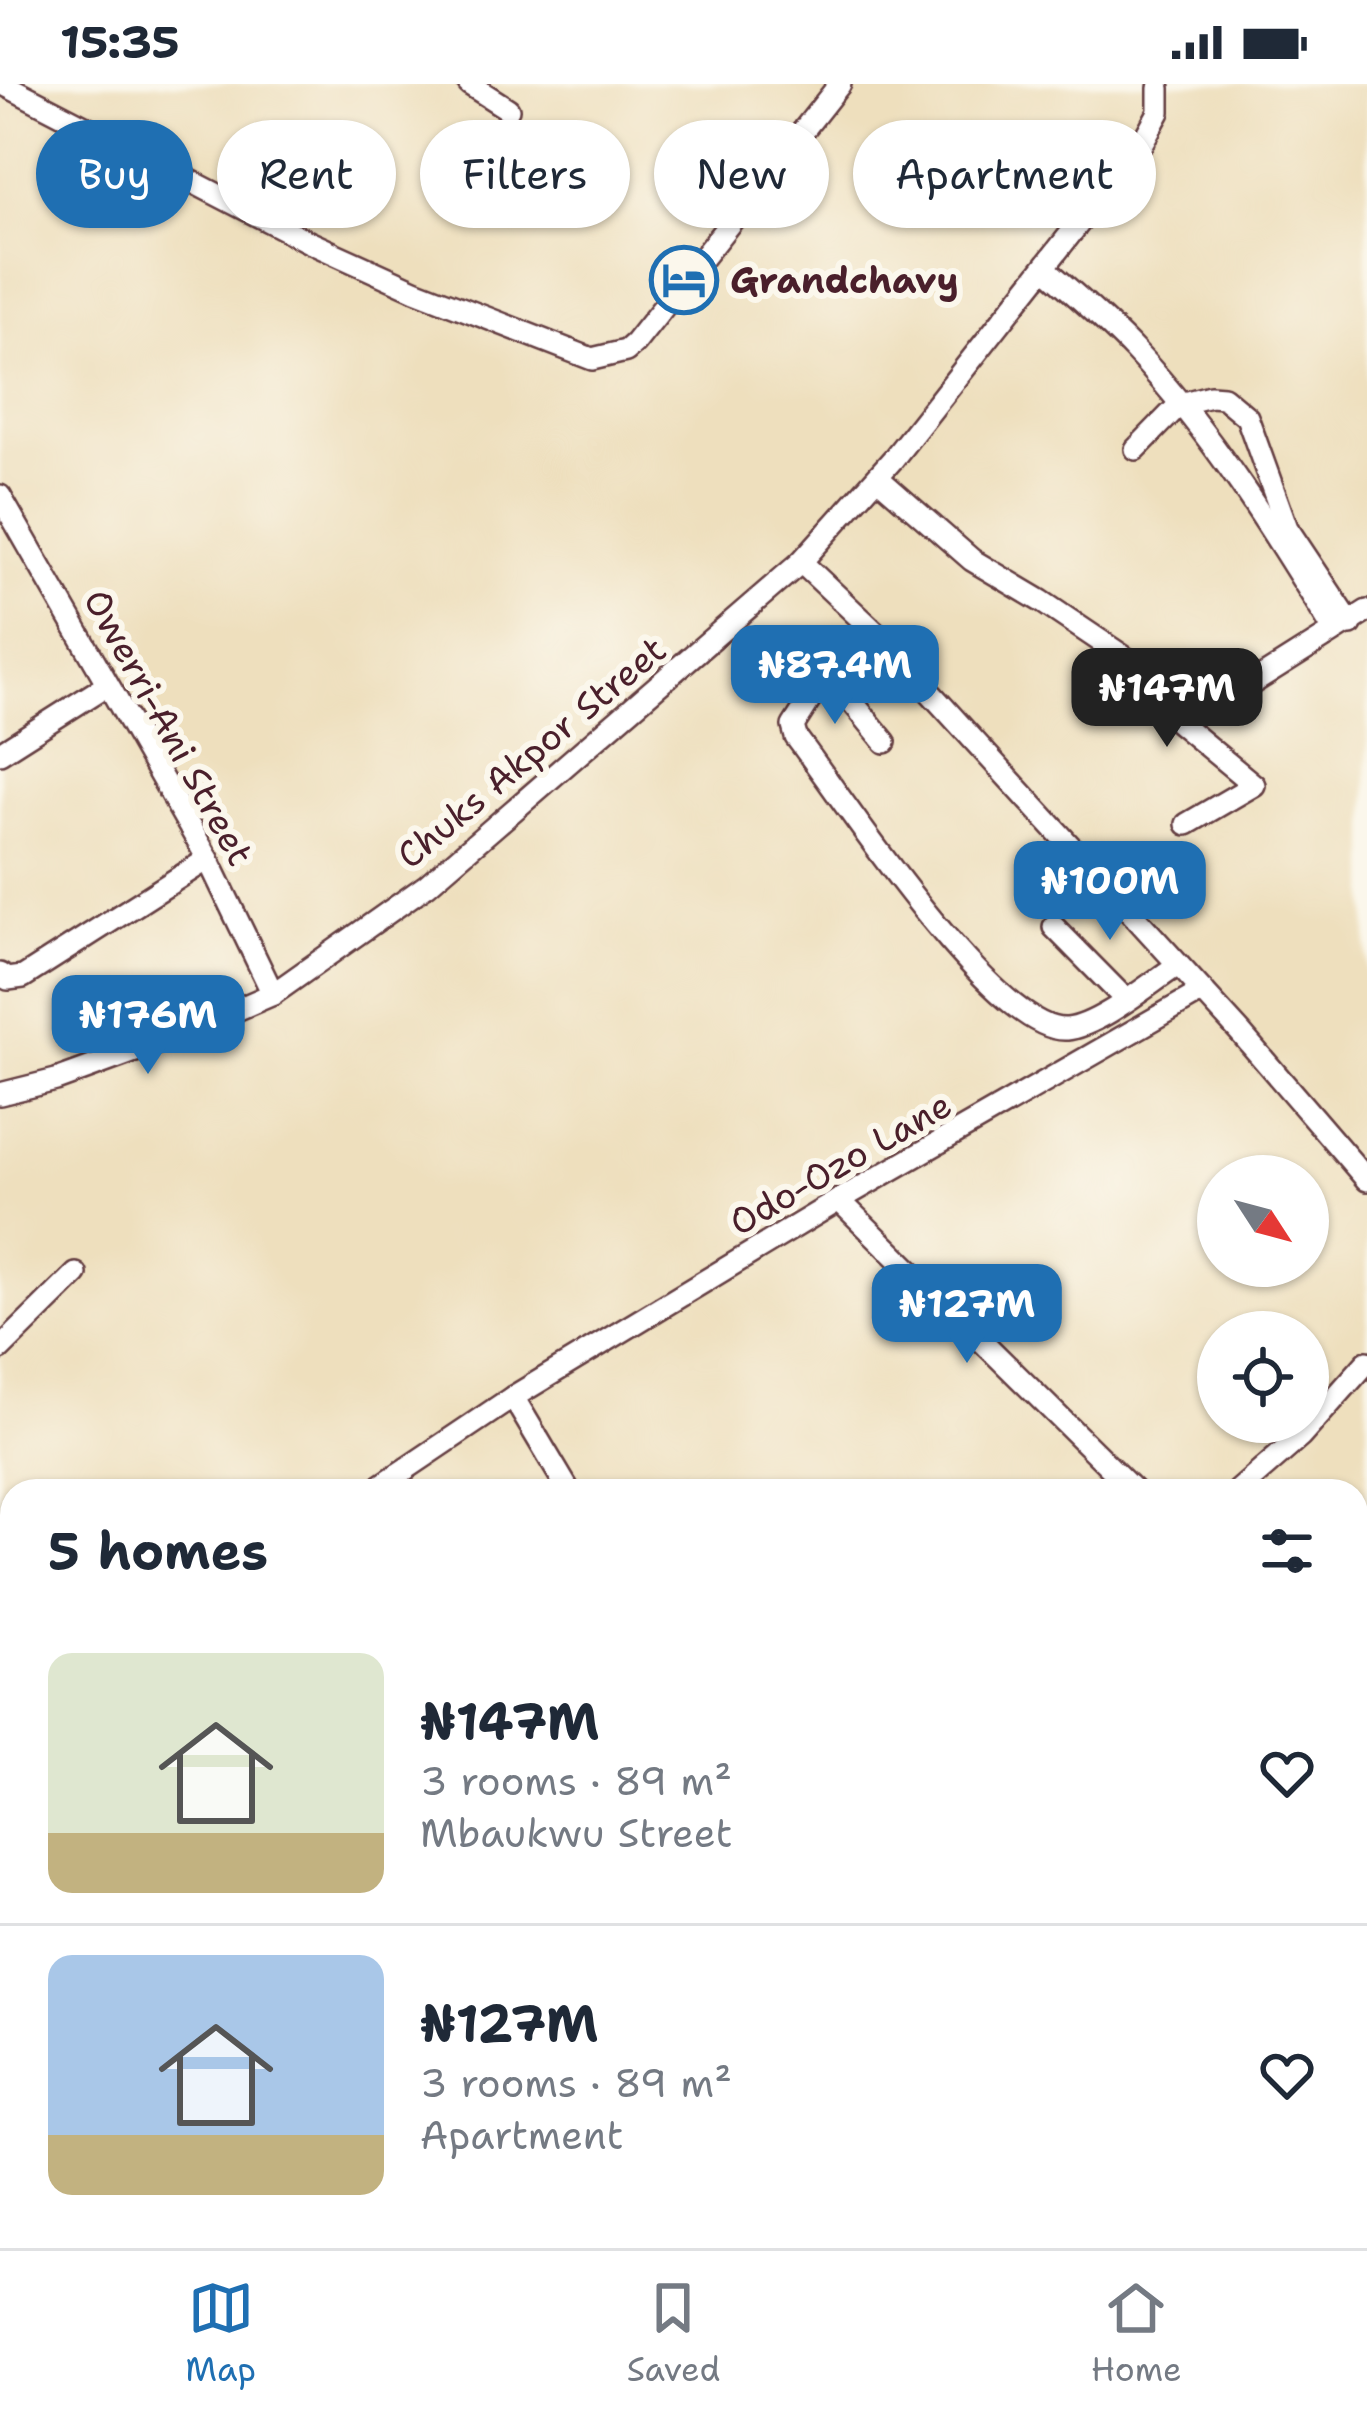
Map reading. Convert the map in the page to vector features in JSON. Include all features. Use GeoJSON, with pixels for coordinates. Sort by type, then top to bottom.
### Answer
{"type":"FeatureCollection","features":[{"type":"Feature","properties":{"kind":"street"},"geometry":{"type":"LineString","coordinates":[[4,84],[309,242],[592,358],[615,355],[635,343],[839,84]]}},
{"type":"Feature","properties":{"kind":"street"},"geometry":{"type":"LineString","coordinates":[[469,84],[508,109]]}},
{"type":"Feature","properties":{"kind":"street","name":"Chuks Akpor Street"},"geometry":{"type":"LineString","coordinates":[[0,1094],[56,1080],[273,994],[427,885],[801,562],[878,478],[1142,143],[1159,112],[1161,85]]}},
{"type":"Feature","properties":{"kind":"street"},"geometry":{"type":"LineString","coordinates":[[1046,268],[1133,349],[1180,404],[1279,541],[1351,622]]}},
{"type":"Feature","properties":{"kind":"street"},"geometry":{"type":"LineString","coordinates":[[1136,448],[1180,404],[1216,395],[1246,417],[1287,528],[1351,622]]}},
{"type":"Feature","properties":{"kind":"street"},"geometry":{"type":"LineString","coordinates":[[878,478],[973,560],[1197,706]]}},
{"type":"Feature","properties":{"kind":"street","name":"Owerri-Ani Street"},"geometry":{"type":"LineString","coordinates":[[3,508],[208,859],[273,994]]}},
{"type":"Feature","properties":{"kind":"street"},"geometry":{"type":"LineString","coordinates":[[801,562],[875,632],[1203,991],[1367,1180]]}},
{"type":"Feature","properties":{"kind":"street"},"geometry":{"type":"LineString","coordinates":[[1187,824],[1254,785],[1178,722],[1197,706],[1240,691],[1351,622]]}},
{"type":"Feature","properties":{"kind":"street"},"geometry":{"type":"LineString","coordinates":[[875,632],[830,676],[793,726],[874,848],[934,922],[1016,1008],[1039,1025],[1063,1030],[1084,1025],[1178,965]]}},
{"type":"Feature","properties":{"kind":"street"},"geometry":{"type":"LineString","coordinates":[[830,676],[885,742]]}},
{"type":"Feature","properties":{"kind":"street"},"geometry":{"type":"LineString","coordinates":[[0,753],[107,685]]}},
{"type":"Feature","properties":{"kind":"street"},"geometry":{"type":"LineString","coordinates":[[0,974],[8,979],[23,977],[208,859]]}},
{"type":"Feature","properties":{"kind":"street"},"geometry":{"type":"LineString","coordinates":[[1054,927],[1125,999]]}},
{"type":"Feature","properties":{"kind":"street","name":"Odo-Ozo Lane"},"geometry":{"type":"LineString","coordinates":[[391,1479],[513,1397],[839,1200],[1203,991]]}},
{"type":"Feature","properties":{"kind":"street"},"geometry":{"type":"LineString","coordinates":[[839,1200],[1122,1479]]}},
{"type":"Feature","properties":{"kind":"street"},"geometry":{"type":"LineString","coordinates":[[0,1349],[76,1274]]}},
{"type":"Feature","properties":{"kind":"street"},"geometry":{"type":"LineString","coordinates":[[1252,1479],[1300,1437],[1367,1362]]}},
{"type":"Feature","properties":{"kind":"street"},"geometry":{"type":"LineString","coordinates":[[513,1397],[562,1479]]}},
{"type":"Feature","properties":{"kind":"place","name":"Grandchavy"},"geometry":{"type":"Point","coordinates":[684,280]}}]}
